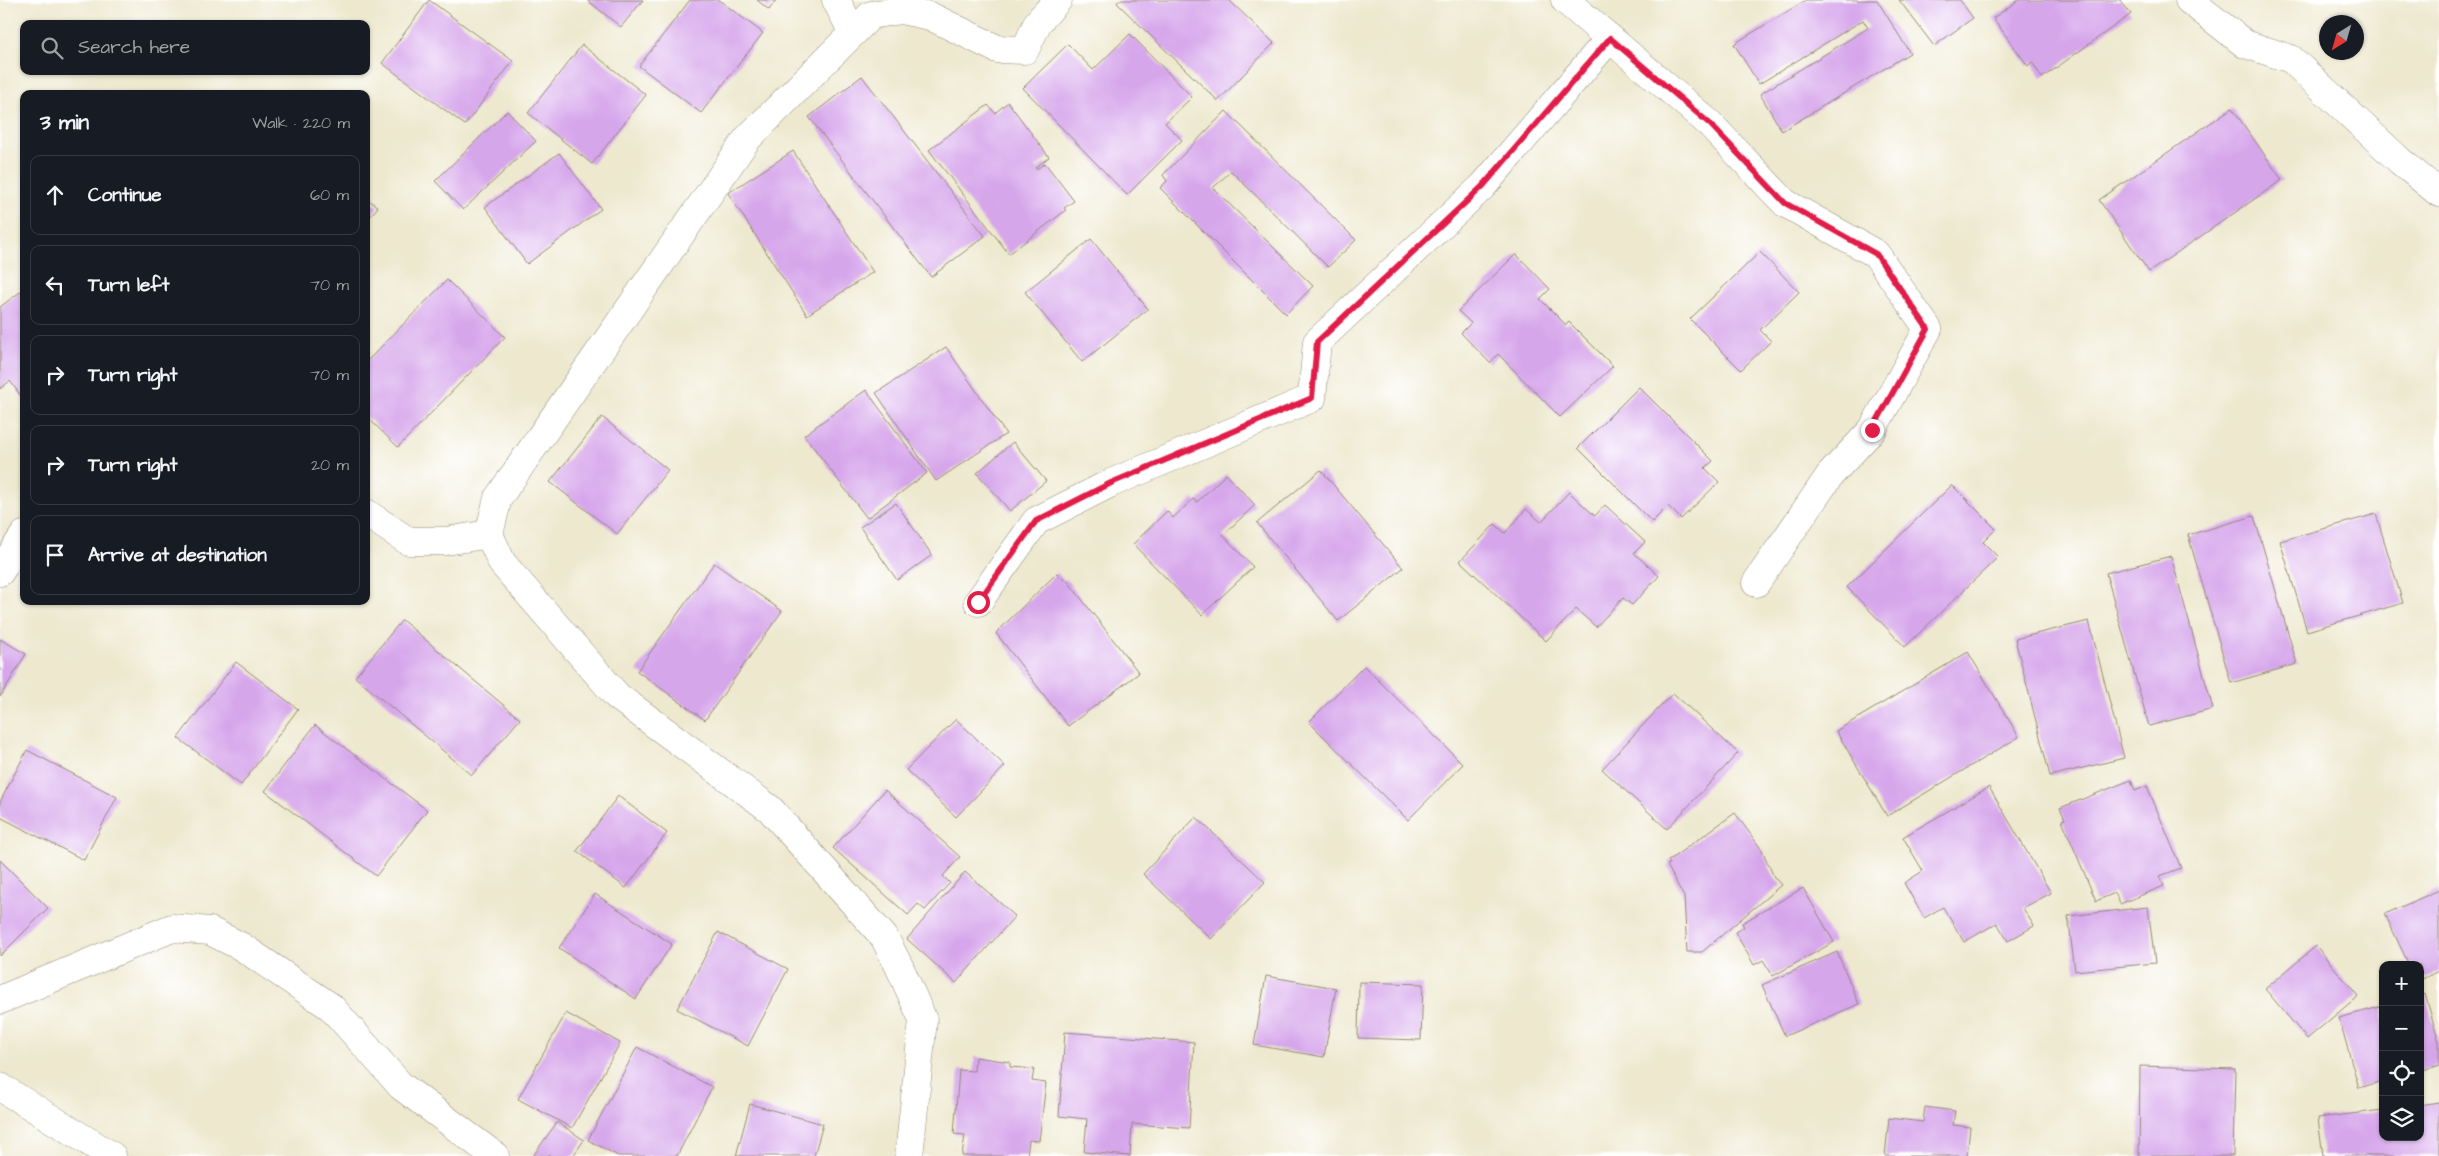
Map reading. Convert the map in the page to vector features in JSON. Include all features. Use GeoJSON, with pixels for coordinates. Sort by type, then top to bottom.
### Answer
{"type":"FeatureCollection","features":[{"type":"Feature","properties":{"kind":"street"},"geometry":{"type":"LineString","coordinates":[[836,0],[853,33]]}},
{"type":"Feature","properties":{"kind":"street"},"geometry":{"type":"LineString","coordinates":[[909,1156],[923,1020],[884,937],[770,809],[617,696],[502,564],[489,534],[498,498],[748,139],[871,15],[901,10],[930,16],[997,49],[1025,50],[1038,22],[1058,0]]}},
{"type":"Feature","properties":{"kind":"street"},"geometry":{"type":"LineString","coordinates":[[1565,0],[1710,124],[1785,203],[1876,254],[1928,329],[1872,430],[1830,475],[1756,583]]}},
{"type":"Feature","properties":{"kind":"street"},"geometry":{"type":"LineString","coordinates":[[2190,0],[2244,44],[2291,59],[2400,161],[2439,193]]}},
{"type":"Feature","properties":{"kind":"street"},"geometry":{"type":"LineString","coordinates":[[978,602],[1036,521],[1111,483],[1312,398],[1317,342],[1483,186],[1610,38]]}},
{"type":"Feature","properties":{"kind":"street"},"geometry":{"type":"LineString","coordinates":[[370,516],[408,541],[446,541],[489,534]]}},
{"type":"Feature","properties":{"kind":"street"},"geometry":{"type":"LineString","coordinates":[[0,572],[20,541]]}},
{"type":"Feature","properties":{"kind":"street"},"geometry":{"type":"LineString","coordinates":[[0,1000],[172,928],[210,931],[242,947],[331,1007],[401,1086],[495,1156]]}},
{"type":"Feature","properties":{"kind":"street"},"geometry":{"type":"LineString","coordinates":[[0,1086],[112,1156]]}},
{"type":"Feature","properties":{"kind":"building"},"geometry":{"type":"Polygon","coordinates":[[[429,0],[513,61],[465,125],[382,63],[429,0]]]}},
{"type":"Feature","properties":{"kind":"building"},"geometry":{"type":"Polygon","coordinates":[[[587,0],[643,0],[621,27],[587,0]]]}},
{"type":"Feature","properties":{"kind":"building"},"geometry":{"type":"Polygon","coordinates":[[[690,0],[719,0],[763,33],[701,113],[639,66],[690,0]]]}},
{"type":"Feature","properties":{"kind":"building"},"geometry":{"type":"Polygon","coordinates":[[[757,0],[776,0],[769,10],[757,0]]]}},
{"type":"Feature","properties":{"kind":"building"},"geometry":{"type":"Polygon","coordinates":[[[1119,0],[1229,0],[1274,43],[1218,101],[1117,3],[1119,0]]]}},
{"type":"Feature","properties":{"kind":"building"},"geometry":{"type":"Polygon","coordinates":[[[1806,0],[1877,0],[1910,53],[1782,131],[1760,94],[1868,28],[1863,20],[1759,84],[1734,44],[1806,0]]]}},
{"type":"Feature","properties":{"kind":"building"},"geometry":{"type":"Polygon","coordinates":[[[1899,0],[1960,0],[1973,18],[1934,46],[1899,0]]]}},
{"type":"Feature","properties":{"kind":"building"},"geometry":{"type":"Polygon","coordinates":[[[2019,0],[2120,0],[2131,14],[2042,78],[2032,62],[2028,66],[1993,18],[2019,0]]]}},
{"type":"Feature","properties":{"kind":"building"},"geometry":{"type":"Polygon","coordinates":[[[1130,34],[1192,97],[1165,123],[1182,140],[1127,195],[1023,88],[1068,44],[1093,70],[1130,34]]]}},
{"type":"Feature","properties":{"kind":"building"},"geometry":{"type":"Polygon","coordinates":[[[582,45],[646,95],[592,164],[528,113],[582,45]]]}},
{"type":"Feature","properties":{"kind":"building"},"geometry":{"type":"Polygon","coordinates":[[[862,76],[985,236],[931,277],[809,117],[862,76]]]}},
{"type":"Feature","properties":{"kind":"building"},"geometry":{"type":"Polygon","coordinates":[[[1008,102],[1049,157],[1035,168],[1037,169],[1045,163],[1074,201],[1064,208],[1066,210],[1009,254],[929,150],[988,105],[995,113],[1008,102]]]}},
{"type":"Feature","properties":{"kind":"building"},"geometry":{"type":"Polygon","coordinates":[[[2232,108],[2282,180],[2149,272],[2099,200],[2232,108]]]}},
{"type":"Feature","properties":{"kind":"building"},"geometry":{"type":"Polygon","coordinates":[[[507,111],[536,141],[463,210],[435,181],[507,111]]]}},
{"type":"Feature","properties":{"kind":"building"},"geometry":{"type":"Polygon","coordinates":[[[1226,111],[1356,240],[1328,267],[1231,171],[1213,188],[1313,286],[1286,314],[1160,188],[1167,181],[1163,175],[1226,111]]]}},
{"type":"Feature","properties":{"kind":"building"},"geometry":{"type":"Polygon","coordinates":[[[793,151],[873,272],[807,315],[728,193],[793,151]]]}},
{"type":"Feature","properties":{"kind":"building"},"geometry":{"type":"Polygon","coordinates":[[[559,153],[601,209],[527,264],[485,207],[559,153]]]}},
{"type":"Feature","properties":{"kind":"building"},"geometry":{"type":"Polygon","coordinates":[[[370,201],[378,207],[370,216],[370,201]]]}},
{"type":"Feature","properties":{"kind":"building"},"geometry":{"type":"Polygon","coordinates":[[[1091,239],[1148,309],[1082,362],[1025,292],[1091,239]]]}},
{"type":"Feature","properties":{"kind":"building"},"geometry":{"type":"Polygon","coordinates":[[[1760,252],[1799,292],[1760,330],[1771,341],[1741,370],[1690,319],[1760,252]]]}},
{"type":"Feature","properties":{"kind":"building"},"geometry":{"type":"Polygon","coordinates":[[[1516,254],[1550,289],[1540,299],[1566,325],[1569,322],[1613,366],[1560,417],[1498,354],[1490,363],[1461,333],[1471,323],[1458,311],[1516,254]]]}},
{"type":"Feature","properties":{"kind":"building"},"geometry":{"type":"Polygon","coordinates":[[[447,280],[505,337],[398,447],[370,420],[370,358],[447,280]]]}},
{"type":"Feature","properties":{"kind":"building"},"geometry":{"type":"Polygon","coordinates":[[[20,292],[20,395],[10,381],[0,389],[0,307],[20,292]]]}},
{"type":"Feature","properties":{"kind":"building"},"geometry":{"type":"Polygon","coordinates":[[[946,347],[1006,434],[936,481],[876,393],[946,347]]]}},
{"type":"Feature","properties":{"kind":"building"},"geometry":{"type":"Polygon","coordinates":[[[1639,387],[1713,461],[1705,468],[1719,482],[1681,519],[1668,506],[1652,522],[1578,448],[1639,387]]]}},
{"type":"Feature","properties":{"kind":"building"},"geometry":{"type":"Polygon","coordinates":[[[866,390],[927,473],[867,518],[804,435],[866,390]]]}},
{"type":"Feature","properties":{"kind":"building"},"geometry":{"type":"Polygon","coordinates":[[[602,417],[668,470],[617,534],[550,482],[602,417]]]}},
{"type":"Feature","properties":{"kind":"building"},"geometry":{"type":"Polygon","coordinates":[[[1013,442],[1046,481],[1010,511],[977,473],[1013,442]]]}},
{"type":"Feature","properties":{"kind":"building"},"geometry":{"type":"Polygon","coordinates":[[[1321,470],[1403,568],[1338,621],[1257,523],[1321,470]]]}},
{"type":"Feature","properties":{"kind":"building"},"geometry":{"type":"Polygon","coordinates":[[[1226,474],[1255,505],[1223,535],[1253,567],[1202,615],[1133,544],[1167,511],[1173,518],[1193,499],[1197,502],[1226,474]]]}},
{"type":"Feature","properties":{"kind":"building"},"geometry":{"type":"Polygon","coordinates":[[[1952,485],[1996,529],[1983,542],[1998,557],[1905,647],[1847,587],[1952,485]]]}},
{"type":"Feature","properties":{"kind":"building"},"geometry":{"type":"Polygon","coordinates":[[[1569,492],[1595,516],[1605,505],[1645,542],[1634,553],[1659,576],[1632,605],[1623,598],[1596,627],[1576,609],[1546,641],[1460,561],[1495,524],[1505,533],[1526,509],[1541,522],[1569,492]]]}},
{"type":"Feature","properties":{"kind":"building"},"geometry":{"type":"Polygon","coordinates":[[[896,503],[932,555],[897,580],[860,527],[896,503]]]}},
{"type":"Feature","properties":{"kind":"building"},"geometry":{"type":"Polygon","coordinates":[[[2376,514],[2403,603],[2307,631],[2280,541],[2376,514]]]}},
{"type":"Feature","properties":{"kind":"building"},"geometry":{"type":"Polygon","coordinates":[[[2254,516],[2297,664],[2231,683],[2188,535],[2254,516]]]}},
{"type":"Feature","properties":{"kind":"building"},"geometry":{"type":"Polygon","coordinates":[[[2171,556],[2213,709],[2149,726],[2106,573],[2171,556]]]}},
{"type":"Feature","properties":{"kind":"building"},"geometry":{"type":"Polygon","coordinates":[[[714,563],[782,611],[705,720],[637,671],[714,563]]]}},
{"type":"Feature","properties":{"kind":"building"},"geometry":{"type":"Polygon","coordinates":[[[1057,573],[1064,580],[1066,579],[1139,673],[1068,726],[996,633],[1057,573]]]}},
{"type":"Feature","properties":{"kind":"building"},"geometry":{"type":"Polygon","coordinates":[[[402,620],[520,719],[472,775],[355,677],[402,620]]]}},
{"type":"Feature","properties":{"kind":"building"},"geometry":{"type":"Polygon","coordinates":[[[2089,621],[2124,758],[2050,776],[2015,639],[2089,621]]]}},
{"type":"Feature","properties":{"kind":"building"},"geometry":{"type":"Polygon","coordinates":[[[0,639],[26,654],[0,697],[0,639]]]}},
{"type":"Feature","properties":{"kind":"building"},"geometry":{"type":"Polygon","coordinates":[[[1968,652],[2019,737],[1887,816],[1836,731],[1968,652]]]}},
{"type":"Feature","properties":{"kind":"building"},"geometry":{"type":"Polygon","coordinates":[[[236,662],[298,709],[241,785],[178,738],[236,662]]]}},
{"type":"Feature","properties":{"kind":"building"},"geometry":{"type":"Polygon","coordinates":[[[1364,666],[1463,764],[1408,820],[1309,722],[1364,666]]]}},
{"type":"Feature","properties":{"kind":"building"},"geometry":{"type":"Polygon","coordinates":[[[1673,693],[1738,753],[1667,829],[1602,769],[1673,693]]]}},
{"type":"Feature","properties":{"kind":"building"},"geometry":{"type":"Polygon","coordinates":[[[956,719],[1005,766],[956,817],[906,770],[956,719]]]}},
{"type":"Feature","properties":{"kind":"building"},"geometry":{"type":"Polygon","coordinates":[[[315,725],[427,810],[376,876],[265,791],[315,725]]]}},
{"type":"Feature","properties":{"kind":"building"},"geometry":{"type":"Polygon","coordinates":[[[27,750],[117,797],[84,860],[0,817],[0,802],[27,750]]]}},
{"type":"Feature","properties":{"kind":"building"},"geometry":{"type":"Polygon","coordinates":[[[2131,780],[2135,791],[2147,786],[2181,868],[2160,876],[2164,886],[2120,904],[2115,893],[2096,901],[2062,820],[2065,819],[2060,808],[2131,780]]]}},
{"type":"Feature","properties":{"kind":"building"},"geometry":{"type":"Polygon","coordinates":[[[1989,787],[2051,893],[2023,908],[2034,926],[2008,941],[1997,923],[1964,942],[1943,907],[1924,918],[1904,883],[1923,871],[1903,837],[1989,787]]]}},
{"type":"Feature","properties":{"kind":"building"},"geometry":{"type":"Polygon","coordinates":[[[885,790],[960,857],[943,876],[950,883],[925,910],[918,904],[908,915],[833,848],[885,790]]]}},
{"type":"Feature","properties":{"kind":"building"},"geometry":{"type":"Polygon","coordinates":[[[618,796],[667,833],[626,888],[577,851],[618,796]]]}},
{"type":"Feature","properties":{"kind":"building"},"geometry":{"type":"Polygon","coordinates":[[[1735,813],[1762,850],[1774,877],[1781,885],[1702,952],[1687,952],[1684,897],[1667,865],[1670,864],[1668,861],[1735,813]]]}},
{"type":"Feature","properties":{"kind":"building"},"geometry":{"type":"Polygon","coordinates":[[[1196,817],[1265,882],[1211,939],[1143,874],[1196,817]]]}},
{"type":"Feature","properties":{"kind":"building"},"geometry":{"type":"Polygon","coordinates":[[[0,860],[48,908],[0,956],[0,860]]]}},
{"type":"Feature","properties":{"kind":"building"},"geometry":{"type":"Polygon","coordinates":[[[965,872],[1015,916],[956,983],[907,939],[965,872]]]}},
{"type":"Feature","properties":{"kind":"building"},"geometry":{"type":"Polygon","coordinates":[[[1803,888],[1834,942],[1773,976],[1763,960],[1754,965],[1735,932],[1744,927],[1742,923],[1803,888]]]}},
{"type":"Feature","properties":{"kind":"building"},"geometry":{"type":"Polygon","coordinates":[[[2439,890],[2439,971],[2424,978],[2424,961],[2407,961],[2385,914],[2439,890]]]}},
{"type":"Feature","properties":{"kind":"building"},"geometry":{"type":"Polygon","coordinates":[[[595,894],[672,944],[636,999],[559,948],[595,894]]]}},
{"type":"Feature","properties":{"kind":"building"},"geometry":{"type":"Polygon","coordinates":[[[2148,907],[2155,963],[2075,971],[2068,916],[2148,907]]]}},
{"type":"Feature","properties":{"kind":"building"},"geometry":{"type":"Polygon","coordinates":[[[718,932],[788,969],[748,1046],[677,1009],[718,932]]]}},
{"type":"Feature","properties":{"kind":"building"},"geometry":{"type":"Polygon","coordinates":[[[2316,946],[2358,996],[2307,1039],[2265,989],[2316,946]]]}},
{"type":"Feature","properties":{"kind":"building"},"geometry":{"type":"Polygon","coordinates":[[[1837,952],[1859,1004],[1785,1036],[1762,985],[1837,952]]]}},
{"type":"Feature","properties":{"kind":"building"},"geometry":{"type":"Polygon","coordinates":[[[1266,976],[1336,988],[1324,1057],[1254,1045],[1266,976]]]}},
{"type":"Feature","properties":{"kind":"building"},"geometry":{"type":"Polygon","coordinates":[[[1359,982],[1423,984],[1421,1040],[1358,1038],[1359,982]]]}},
{"type":"Feature","properties":{"kind":"building"},"geometry":{"type":"Polygon","coordinates":[[[2424,994],[2439,1042],[2439,1065],[2424,1070],[2424,1006],[2424,994]]]}},
{"type":"Feature","properties":{"kind":"building"},"geometry":{"type":"Polygon","coordinates":[[[2379,1007],[2379,1082],[2359,1088],[2339,1018],[2379,1007]]]}},
{"type":"Feature","properties":{"kind":"building"},"geometry":{"type":"Polygon","coordinates":[[[566,1013],[620,1043],[572,1128],[518,1099],[566,1013]]]}},
{"type":"Feature","properties":{"kind":"building"},"geometry":{"type":"Polygon","coordinates":[[[1065,1032],[1194,1042],[1189,1128],[1132,1124],[1130,1156],[1084,1152],[1087,1119],[1059,1116],[1065,1032]]]}},
{"type":"Feature","properties":{"kind":"building"},"geometry":{"type":"Polygon","coordinates":[[[637,1047],[712,1087],[677,1156],[618,1156],[588,1140],[637,1047]]]}},
{"type":"Feature","properties":{"kind":"building"},"geometry":{"type":"Polygon","coordinates":[[[975,1057],[1010,1062],[1010,1067],[1034,1069],[1032,1081],[1046,1083],[1039,1141],[1029,1140],[1027,1156],[962,1156],[965,1135],[954,1134],[959,1070],[974,1071],[975,1057]]]}},
{"type":"Feature","properties":{"kind":"building"},"geometry":{"type":"Polygon","coordinates":[[[2140,1066],[2235,1069],[2233,1156],[2139,1156],[2140,1066]]]}},
{"type":"Feature","properties":{"kind":"building"},"geometry":{"type":"Polygon","coordinates":[[[2439,1102],[2439,1156],[2323,1156],[2318,1118],[2379,1110],[2379,1141],[2424,1141],[2424,1104],[2439,1102]]]}},
{"type":"Feature","properties":{"kind":"building"},"geometry":{"type":"Polygon","coordinates":[[[750,1104],[823,1124],[814,1156],[736,1156],[750,1104]]]}},
{"type":"Feature","properties":{"kind":"building"},"geometry":{"type":"Polygon","coordinates":[[[1925,1107],[1955,1111],[1953,1125],[1970,1127],[1967,1156],[1885,1156],[1889,1118],[1923,1122],[1925,1107]]]}},
{"type":"Feature","properties":{"kind":"building"},"geometry":{"type":"Polygon","coordinates":[[[557,1122],[584,1140],[573,1156],[533,1156],[557,1122]]]}},
{"type":"Feature","properties":{"kind":"route"},"geometry":{"type":"LineString","coordinates":[[978,602],[1036,521],[1111,483],[1312,398],[1317,342],[1483,186],[1610,38],[1710,124],[1785,203],[1876,254],[1928,329],[1872,430]]}}]}
